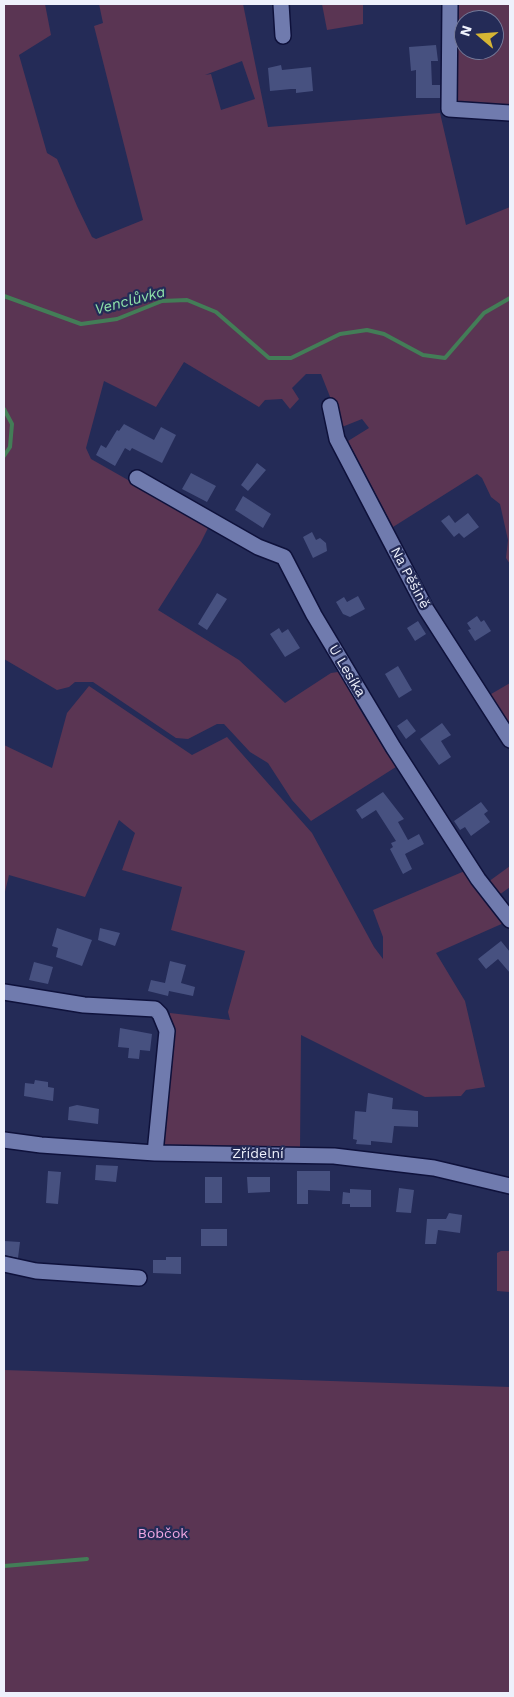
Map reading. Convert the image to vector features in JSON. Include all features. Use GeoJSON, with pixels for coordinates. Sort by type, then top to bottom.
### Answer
{"type":"FeatureCollection","features":[{"type":"Feature","properties":{"kind":"street"},"geometry":{"type":"LineString","coordinates":[[281,4],[283,36]]}},
{"type":"Feature","properties":{"kind":"street"},"geometry":{"type":"LineString","coordinates":[[450,4],[449,109],[510,113]]}},
{"type":"Feature","properties":{"kind":"street","name":"Na Pěšině"},"geometry":{"type":"LineString","coordinates":[[330,406],[337,439],[426,608],[510,740]]}},
{"type":"Feature","properties":{"kind":"street","name":"U Lesíka"},"geometry":{"type":"LineString","coordinates":[[137,478],[258,547],[284,557],[314,615],[393,747],[478,879],[510,920]]}},
{"type":"Feature","properties":{"kind":"street"},"geometry":{"type":"LineString","coordinates":[[4,992],[84,1005],[155,1009],[160,1014],[167,1032],[155,1153]]}},
{"type":"Feature","properties":{"kind":"street","name":"Zřídelní"},"geometry":{"type":"LineString","coordinates":[[4,1140],[41,1145],[155,1153],[334,1156],[434,1168],[510,1186]]}},
{"type":"Feature","properties":{"kind":"street"},"geometry":{"type":"LineString","coordinates":[[4,1264],[36,1271],[139,1278]]}},
{"type":"Feature","properties":{"kind":"green space"},"geometry":{"type":"Polygon","coordinates":[[[4,4],[45,4],[51,35],[19,55],[47,153],[57,159],[92,237],[96,239],[143,220],[94,26],[103,23],[99,4],[243,4],[268,127],[440,113],[466,225],[510,207],[510,564],[506,558],[508,540],[500,504],[491,497],[482,478],[477,474],[393,527],[348,441],[369,428],[362,419],[342,427],[321,374],[306,374],[292,388],[299,399],[290,409],[282,399],[265,400],[259,407],[184,362],[156,407],[104,381],[86,448],[91,459],[209,526],[200,544],[158,610],[239,660],[285,703],[331,673],[338,672],[358,700],[356,703],[387,754],[393,756],[399,765],[311,821],[292,800],[268,763],[250,752],[224,724],[217,724],[188,739],[176,738],[93,682],[75,682],[69,687],[57,690],[4,659],[4,4]],[[242,61],[205,75],[211,74],[221,110],[255,99],[242,61]]]}},
{"type":"Feature","properties":{"kind":"green space"},"geometry":{"type":"Polygon","coordinates":[[[322,4],[363,4],[363,24],[327,30],[322,4]]]}},
{"type":"Feature","properties":{"kind":"green space"},"geometry":{"type":"Polygon","coordinates":[[[455,4],[510,4],[510,106],[457,105],[456,60],[504,60],[504,10],[455,10],[455,4]]]}},
{"type":"Feature","properties":{"kind":"green space"},"geometry":{"type":"Polygon","coordinates":[[[510,683],[510,731],[486,697],[510,683]]]}},
{"type":"Feature","properties":{"kind":"green space"},"geometry":{"type":"Polygon","coordinates":[[[89,686],[192,755],[227,737],[312,833],[374,947],[383,959],[383,937],[373,910],[467,870],[506,922],[436,953],[465,1001],[485,1087],[466,1090],[461,1096],[425,1097],[301,1035],[300,1150],[162,1149],[170,1013],[230,1020],[228,1012],[245,951],[171,930],[182,887],[122,870],[135,833],[119,820],[85,897],[9,875],[4,896],[4,745],[52,768],[67,713],[89,686]]]}},
{"type":"Feature","properties":{"kind":"green space"},"geometry":{"type":"Polygon","coordinates":[[[510,866],[510,887],[499,895],[488,882],[510,866]]]}},
{"type":"Feature","properties":{"kind":"green space"},"geometry":{"type":"Polygon","coordinates":[[[510,1251],[510,1292],[497,1291],[497,1253],[510,1251]]]}},
{"type":"Feature","properties":{"kind":"green space","name":"Bobčok"},"geometry":{"type":"Polygon","coordinates":[[[4,1370],[510,1387],[510,1693],[4,1693],[4,1370]]]}},
{"type":"Feature","properties":{"kind":"building"},"geometry":{"type":"Polygon","coordinates":[[[436,45],[438,61],[431,61],[432,85],[440,85],[440,98],[416,98],[416,70],[411,71],[409,47],[436,45]]]}},
{"type":"Feature","properties":{"kind":"building"},"geometry":{"type":"Polygon","coordinates":[[[281,65],[282,70],[311,67],[313,91],[296,93],[296,89],[291,89],[270,91],[268,68],[281,65]]]}},
{"type":"Feature","properties":{"kind":"building"},"geometry":{"type":"Polygon","coordinates":[[[124,424],[154,440],[161,427],[176,435],[162,463],[132,448],[130,451],[125,448],[115,466],[96,455],[101,445],[106,448],[117,430],[119,431],[124,424]]]}},
{"type":"Feature","properties":{"kind":"building"},"geometry":{"type":"Polygon","coordinates":[[[257,463],[266,470],[248,491],[241,485],[257,463]]]}},
{"type":"Feature","properties":{"kind":"building"},"geometry":{"type":"Polygon","coordinates":[[[191,473],[216,486],[207,502],[182,489],[191,473]]]}},
{"type":"Feature","properties":{"kind":"building"},"geometry":{"type":"Polygon","coordinates":[[[243,496],[271,514],[263,528],[235,510],[243,496]]]}},
{"type":"Feature","properties":{"kind":"building"},"geometry":{"type":"Polygon","coordinates":[[[468,513],[479,527],[464,538],[459,533],[454,537],[441,521],[449,515],[455,523],[468,513]]]}},
{"type":"Feature","properties":{"kind":"building"},"geometry":{"type":"Polygon","coordinates":[[[312,532],[316,540],[320,538],[326,543],[327,551],[313,558],[303,537],[312,532]]]}},
{"type":"Feature","properties":{"kind":"building"},"geometry":{"type":"Polygon","coordinates":[[[217,593],[227,599],[207,630],[198,624],[217,593]]]}},
{"type":"Feature","properties":{"kind":"building"},"geometry":{"type":"Polygon","coordinates":[[[358,596],[365,609],[350,617],[343,614],[336,602],[344,597],[347,602],[358,596]]]}},
{"type":"Feature","properties":{"kind":"building"},"geometry":{"type":"Polygon","coordinates":[[[477,616],[481,622],[484,620],[491,631],[475,641],[468,630],[471,629],[467,623],[477,616]]]}},
{"type":"Feature","properties":{"kind":"building"},"geometry":{"type":"Polygon","coordinates":[[[418,621],[426,634],[415,641],[407,628],[418,621]]]}},
{"type":"Feature","properties":{"kind":"building"},"geometry":{"type":"Polygon","coordinates":[[[279,628],[282,633],[288,629],[300,648],[285,657],[270,634],[279,628]]]}},
{"type":"Feature","properties":{"kind":"building"},"geometry":{"type":"Polygon","coordinates":[[[398,666],[412,690],[399,698],[385,674],[398,666]]]}},
{"type":"Feature","properties":{"kind":"building"},"geometry":{"type":"Polygon","coordinates":[[[407,719],[416,731],[406,739],[397,726],[407,719]]]}},
{"type":"Feature","properties":{"kind":"building"},"geometry":{"type":"Polygon","coordinates":[[[442,723],[451,735],[441,741],[451,757],[439,765],[420,739],[442,723]]]}},
{"type":"Feature","properties":{"kind":"building"},"geometry":{"type":"Polygon","coordinates":[[[383,792],[404,819],[398,822],[408,840],[419,834],[424,844],[405,854],[412,869],[403,874],[390,849],[393,847],[391,843],[396,841],[376,810],[362,819],[356,810],[383,792]]]}},
{"type":"Feature","properties":{"kind":"building"},"geometry":{"type":"Polygon","coordinates":[[[481,802],[488,811],[484,814],[490,822],[471,836],[465,827],[460,830],[454,821],[481,802]]]}},
{"type":"Feature","properties":{"kind":"building"},"geometry":{"type":"Polygon","coordinates":[[[57,928],[92,940],[82,966],[56,957],[58,948],[52,946],[57,928]]]}},
{"type":"Feature","properties":{"kind":"building"},"geometry":{"type":"Polygon","coordinates":[[[100,928],[120,933],[115,946],[98,940],[100,928]]]}},
{"type":"Feature","properties":{"kind":"building"},"geometry":{"type":"Polygon","coordinates":[[[501,941],[510,952],[510,973],[498,959],[486,969],[478,959],[501,941]]]}},
{"type":"Feature","properties":{"kind":"building"},"geometry":{"type":"Polygon","coordinates":[[[170,961],[186,965],[181,983],[195,987],[193,996],[169,991],[168,996],[148,991],[151,980],[165,983],[170,961]]]}},
{"type":"Feature","properties":{"kind":"building"},"geometry":{"type":"Polygon","coordinates":[[[34,962],[53,967],[48,984],[29,980],[34,962]]]}},
{"type":"Feature","properties":{"kind":"building"},"geometry":{"type":"Polygon","coordinates":[[[120,1028],[152,1034],[150,1051],[140,1050],[139,1059],[128,1058],[129,1048],[118,1047],[120,1028]]]}},
{"type":"Feature","properties":{"kind":"building"},"geometry":{"type":"Polygon","coordinates":[[[35,1080],[48,1082],[48,1087],[54,1088],[53,1101],[24,1096],[25,1083],[34,1084],[35,1080]]]}},
{"type":"Feature","properties":{"kind":"building"},"geometry":{"type":"Polygon","coordinates":[[[368,1093],[393,1098],[392,1109],[418,1111],[418,1127],[394,1126],[392,1143],[371,1141],[371,1145],[356,1144],[357,1140],[353,1139],[355,1111],[366,1112],[368,1093]]]}},
{"type":"Feature","properties":{"kind":"building"},"geometry":{"type":"Polygon","coordinates":[[[77,1105],[99,1109],[98,1124],[68,1120],[69,1107],[77,1105]]]}},
{"type":"Feature","properties":{"kind":"building"},"geometry":{"type":"Polygon","coordinates":[[[96,1165],[118,1166],[116,1182],[95,1180],[96,1165]]]}},
{"type":"Feature","properties":{"kind":"building"},"geometry":{"type":"Polygon","coordinates":[[[48,1171],[61,1172],[58,1204],[46,1203],[48,1171]]]}},
{"type":"Feature","properties":{"kind":"building"},"geometry":{"type":"Polygon","coordinates":[[[297,1171],[330,1171],[330,1191],[308,1190],[308,1204],[297,1204],[297,1171]]]}},
{"type":"Feature","properties":{"kind":"building"},"geometry":{"type":"Polygon","coordinates":[[[205,1177],[222,1177],[222,1203],[205,1203],[205,1177]]]}},
{"type":"Feature","properties":{"kind":"building"},"geometry":{"type":"Polygon","coordinates":[[[247,1177],[270,1177],[270,1192],[248,1193],[247,1177]]]}},
{"type":"Feature","properties":{"kind":"building"},"geometry":{"type":"Polygon","coordinates":[[[399,1188],[414,1190],[411,1213],[396,1212],[399,1188]]]}},
{"type":"Feature","properties":{"kind":"building"},"geometry":{"type":"Polygon","coordinates":[[[350,1189],[371,1190],[371,1207],[350,1207],[350,1204],[342,1204],[343,1192],[350,1193],[350,1189]]]}},
{"type":"Feature","properties":{"kind":"building"},"geometry":{"type":"Polygon","coordinates":[[[449,1213],[462,1215],[460,1233],[438,1230],[436,1244],[425,1244],[427,1219],[446,1219],[449,1213]]]}},
{"type":"Feature","properties":{"kind":"building"},"geometry":{"type":"Polygon","coordinates":[[[201,1229],[227,1229],[227,1246],[201,1246],[201,1229]]]}},
{"type":"Feature","properties":{"kind":"building"},"geometry":{"type":"Polygon","coordinates":[[[4,1241],[20,1242],[18,1258],[4,1255],[4,1241]]]}},
{"type":"Feature","properties":{"kind":"building"},"geometry":{"type":"Polygon","coordinates":[[[166,1257],[181,1257],[181,1274],[153,1273],[153,1260],[166,1260],[166,1257]]]}},
{"type":"Feature","properties":{"kind":"waterway","name":"Venclůvka"},"geometry":{"type":"LineString","coordinates":[[4,296],[81,324],[117,319],[162,301],[187,300],[216,312],[269,358],[291,358],[340,334],[367,330],[384,334],[423,355],[445,358],[484,313],[510,298]]}},
{"type":"Feature","properties":{"kind":"waterway","name":"Venclůvka"},"geometry":{"type":"LineString","coordinates":[[4,409],[12,424],[10,447],[4,456]]}},
{"type":"Feature","properties":{"kind":"waterway"},"geometry":{"type":"LineString","coordinates":[[4,1566],[87,1559]]}}]}
